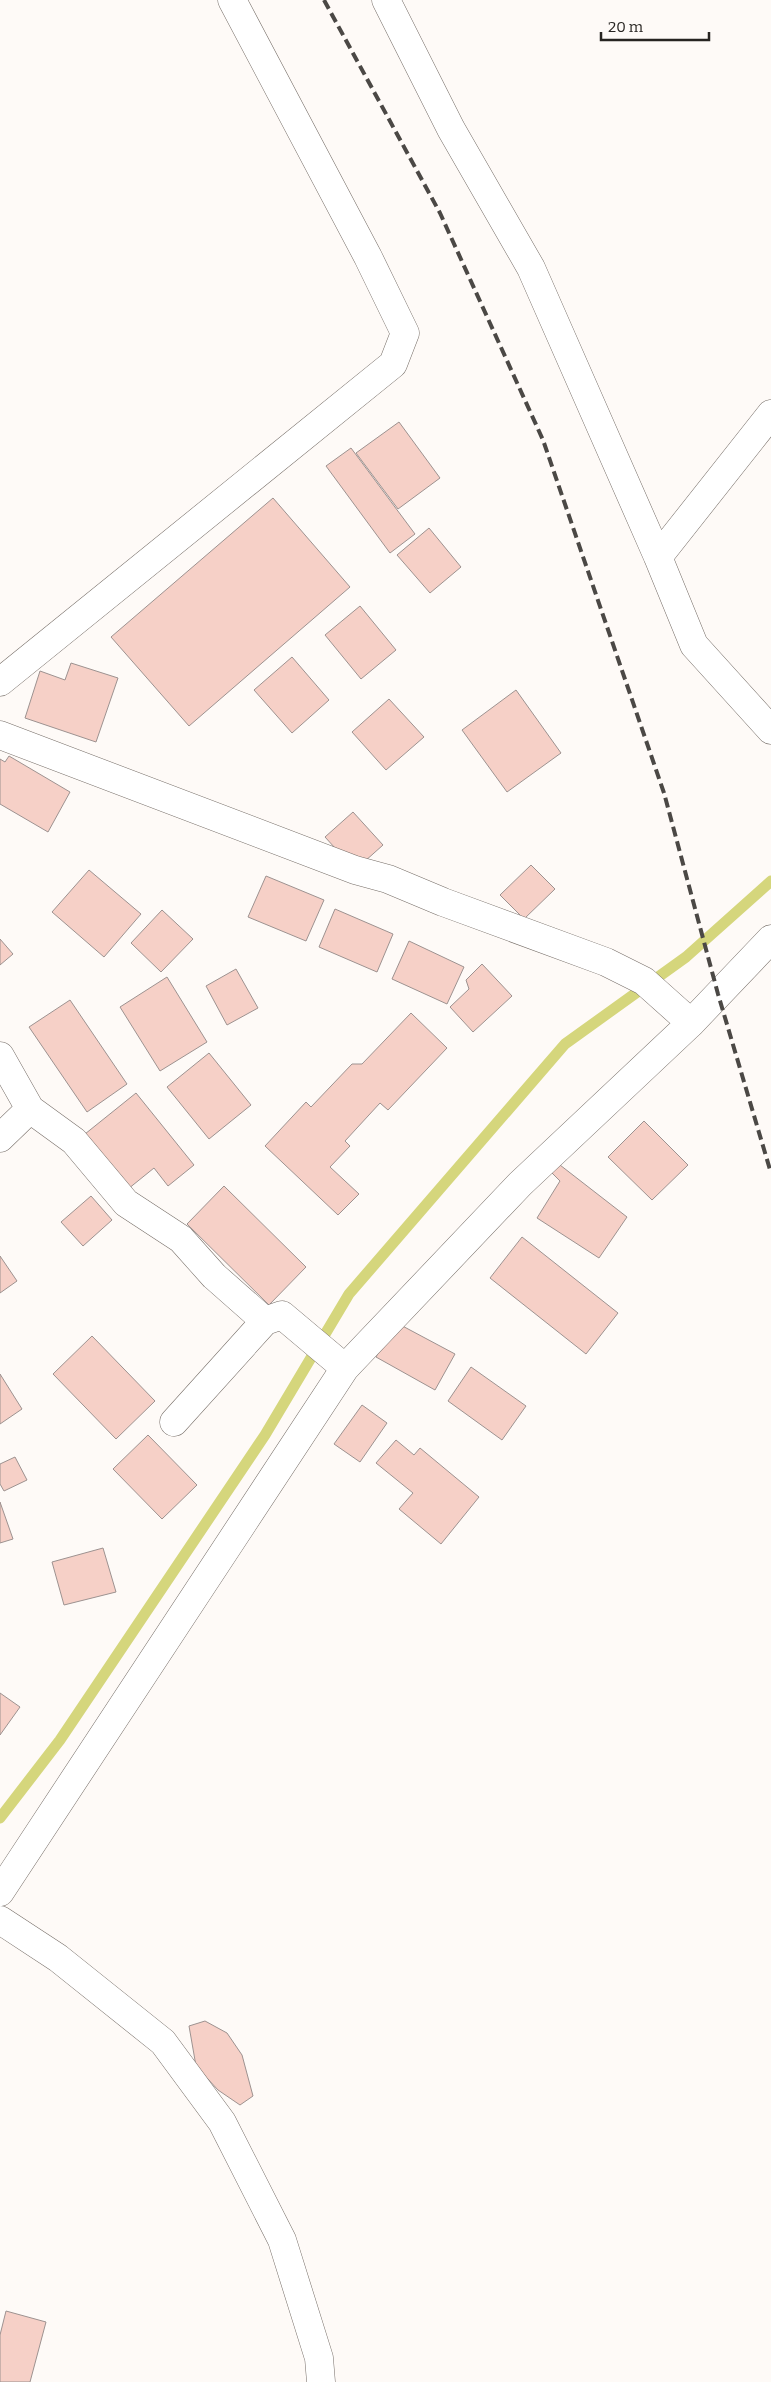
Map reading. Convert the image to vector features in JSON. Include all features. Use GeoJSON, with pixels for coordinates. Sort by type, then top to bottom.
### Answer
{"type":"FeatureCollection","features":[{"type":"Feature","properties":{"kind":"street"},"geometry":{"type":"LineString","coordinates":[[0,682],[393,364],[405,333],[368,257],[232,0]]}},
{"type":"Feature","properties":{"kind":"street"},"geometry":{"type":"LineString","coordinates":[[386,0],[451,129],[531,268],[658,557],[694,645],[771,730]]}},
{"type":"Feature","properties":{"kind":"street"},"geometry":{"type":"LineString","coordinates":[[658,557],[771,414]]}},
{"type":"Feature","properties":{"kind":"street"},"geometry":{"type":"LineString","coordinates":[[0,735],[355,870],[388,878],[443,902],[606,962],[644,981],[691,1024]]}},
{"type":"Feature","properties":{"kind":"street"},"geometry":{"type":"LineString","coordinates":[[0,1892],[346,1368],[520,1184],[691,1024],[771,939]]}},
{"type":"Feature","properties":{"kind":"street"},"geometry":{"type":"LineString","coordinates":[[0,1056],[30,1109],[74,1141],[126,1203],[181,1239],[214,1276],[265,1321]]}},
{"type":"Feature","properties":{"kind":"street"},"geometry":{"type":"LineString","coordinates":[[0,1138],[30,1109]]}},
{"type":"Feature","properties":{"kind":"street"},"geometry":{"type":"LineString","coordinates":[[174,1422],[265,1321],[282,1315],[346,1368]]}},
{"type":"Feature","properties":{"kind":"street"},"geometry":{"type":"LineString","coordinates":[[0,1920],[58,1958],[162,2042],[222,2122],[282,2240],[319,2358],[322,2382]]}},
{"type":"Feature","properties":{"kind":"building"},"geometry":{"type":"Polygon","coordinates":[[[399,422],[440,478],[398,509],[356,453],[399,422]]]}},
{"type":"Feature","properties":{"kind":"building"},"geometry":{"type":"Polygon","coordinates":[[[351,448],[415,534],[390,553],[326,466],[351,448]]]}},
{"type":"Feature","properties":{"kind":"building"},"geometry":{"type":"Polygon","coordinates":[[[273,498],[350,587],[189,726],[111,637],[273,498]]]}},
{"type":"Feature","properties":{"kind":"building"},"geometry":{"type":"Polygon","coordinates":[[[429,528],[461,567],[430,593],[397,555],[429,528]]]}},
{"type":"Feature","properties":{"kind":"building"},"geometry":{"type":"Polygon","coordinates":[[[360,606],[396,650],[361,679],[325,635],[360,606]]]}},
{"type":"Feature","properties":{"kind":"building"},"geometry":{"type":"Polygon","coordinates":[[[292,657],[329,700],[292,733],[254,690],[292,657]]]}},
{"type":"Feature","properties":{"kind":"building"},"geometry":{"type":"Polygon","coordinates":[[[71,663],[118,678],[96,742],[25,718],[40,671],[65,680],[71,663]]]}},
{"type":"Feature","properties":{"kind":"building"},"geometry":{"type":"Polygon","coordinates":[[[516,690],[561,753],[507,792],[462,730],[516,690]]]}},
{"type":"Feature","properties":{"kind":"building"},"geometry":{"type":"Polygon","coordinates":[[[389,699],[424,737],[386,770],[352,732],[389,699]]]}},
{"type":"Feature","properties":{"kind":"building"},"geometry":{"type":"Polygon","coordinates":[[[9,756],[70,792],[48,832],[0,804],[0,759],[5,762],[9,756]]]}},
{"type":"Feature","properties":{"kind":"building"},"geometry":{"type":"Polygon","coordinates":[[[353,812],[383,845],[355,870],[325,837],[353,812]]]}},
{"type":"Feature","properties":{"kind":"building"},"geometry":{"type":"Polygon","coordinates":[[[531,865],[555,889],[524,919],[500,895],[531,865]]]}},
{"type":"Feature","properties":{"kind":"building"},"geometry":{"type":"Polygon","coordinates":[[[89,870],[141,914],[104,957],[52,912],[89,870]]]}},
{"type":"Feature","properties":{"kind":"building"},"geometry":{"type":"Polygon","coordinates":[[[266,876],[324,900],[306,941],[248,917],[266,876]]]}},
{"type":"Feature","properties":{"kind":"building"},"geometry":{"type":"Polygon","coordinates":[[[335,909],[393,934],[377,972],[319,947],[335,909]]]}},
{"type":"Feature","properties":{"kind":"building"},"geometry":{"type":"Polygon","coordinates":[[[162,910],[193,939],[161,972],[131,943],[162,910]]]}},
{"type":"Feature","properties":{"kind":"building"},"geometry":{"type":"Polygon","coordinates":[[[0,939],[13,954],[0,965],[0,939]]]}},
{"type":"Feature","properties":{"kind":"building"},"geometry":{"type":"Polygon","coordinates":[[[409,941],[464,967],[447,1004],[392,979],[409,941]]]}},
{"type":"Feature","properties":{"kind":"building"},"geometry":{"type":"Polygon","coordinates":[[[482,964],[512,996],[473,1032],[450,1007],[469,989],[466,980],[482,964]]]}},
{"type":"Feature","properties":{"kind":"building"},"geometry":{"type":"Polygon","coordinates":[[[236,969],[258,1008],[227,1025],[206,986],[236,969]]]}},
{"type":"Feature","properties":{"kind":"building"},"geometry":{"type":"Polygon","coordinates":[[[167,977],[207,1042],[160,1071],[120,1007],[167,977]]]}},
{"type":"Feature","properties":{"kind":"building"},"geometry":{"type":"Polygon","coordinates":[[[70,1000],[127,1084],[87,1112],[29,1027],[70,1000]]]}},
{"type":"Feature","properties":{"kind":"building"},"geometry":{"type":"Polygon","coordinates":[[[411,1013],[447,1048],[388,1110],[380,1103],[345,1141],[350,1146],[330,1167],[359,1194],[338,1215],[265,1146],[306,1102],[311,1107],[352,1064],[362,1064],[411,1013]]]}},
{"type":"Feature","properties":{"kind":"building"},"geometry":{"type":"Polygon","coordinates":[[[209,1053],[251,1105],[209,1139],[167,1087],[209,1053]]]}},
{"type":"Feature","properties":{"kind":"building"},"geometry":{"type":"Polygon","coordinates":[[[136,1093],[194,1165],[168,1186],[154,1168],[128,1189],[85,1134],[136,1093]]]}},
{"type":"Feature","properties":{"kind":"building"},"geometry":{"type":"Polygon","coordinates":[[[644,1121],[688,1165],[652,1200],[608,1157],[644,1121]]]}},
{"type":"Feature","properties":{"kind":"building"},"geometry":{"type":"Polygon","coordinates":[[[560,1165],[627,1217],[599,1258],[537,1218],[560,1181],[552,1173],[560,1165]]]}},
{"type":"Feature","properties":{"kind":"building"},"geometry":{"type":"Polygon","coordinates":[[[224,1186],[306,1267],[269,1305],[187,1224],[224,1186]]]}},
{"type":"Feature","properties":{"kind":"building"},"geometry":{"type":"Polygon","coordinates":[[[91,1196],[112,1220],[83,1246],[61,1222],[91,1196]]]}},
{"type":"Feature","properties":{"kind":"building"},"geometry":{"type":"Polygon","coordinates":[[[522,1237],[618,1313],[586,1354],[490,1278],[522,1237]]]}},
{"type":"Feature","properties":{"kind":"building"},"geometry":{"type":"Polygon","coordinates":[[[0,1256],[17,1281],[0,1293],[0,1256]]]}},
{"type":"Feature","properties":{"kind":"building"},"geometry":{"type":"Polygon","coordinates":[[[395,1322],[455,1354],[435,1390],[376,1357],[395,1322]]]}},
{"type":"Feature","properties":{"kind":"building"},"geometry":{"type":"Polygon","coordinates":[[[92,1336],[155,1401],[116,1439],[53,1374],[92,1336]]]}},
{"type":"Feature","properties":{"kind":"building"},"geometry":{"type":"Polygon","coordinates":[[[471,1367],[526,1406],[502,1440],[448,1401],[471,1367]]]}},
{"type":"Feature","properties":{"kind":"building"},"geometry":{"type":"Polygon","coordinates":[[[0,1374],[22,1409],[0,1424],[0,1374]]]}},
{"type":"Feature","properties":{"kind":"building"},"geometry":{"type":"Polygon","coordinates":[[[362,1405],[387,1423],[360,1462],[334,1444],[362,1405]]]}},
{"type":"Feature","properties":{"kind":"building"},"geometry":{"type":"Polygon","coordinates":[[[148,1435],[197,1485],[162,1519],[113,1469],[148,1435]]]}},
{"type":"Feature","properties":{"kind":"building"},"geometry":{"type":"Polygon","coordinates":[[[396,1440],[414,1455],[420,1448],[479,1497],[441,1544],[399,1509],[413,1493],[376,1463],[396,1440]]]}},
{"type":"Feature","properties":{"kind":"building"},"geometry":{"type":"Polygon","coordinates":[[[15,1457],[27,1480],[4,1491],[0,1484],[0,1464],[15,1457]]]}},
{"type":"Feature","properties":{"kind":"building"},"geometry":{"type":"Polygon","coordinates":[[[0,1502],[13,1539],[0,1543],[0,1502]]]}},
{"type":"Feature","properties":{"kind":"building"},"geometry":{"type":"Polygon","coordinates":[[[103,1548],[116,1592],[64,1605],[52,1562],[103,1548]]]}},
{"type":"Feature","properties":{"kind":"building"},"geometry":{"type":"Polygon","coordinates":[[[0,1693],[20,1707],[0,1735],[0,1693]]]}},
{"type":"Feature","properties":{"kind":"building"},"geometry":{"type":"Polygon","coordinates":[[[205,2021],[227,2033],[242,2055],[253,2096],[240,2105],[218,2090],[196,2066],[189,2026],[205,2021]]]}},
{"type":"Feature","properties":{"kind":"building"},"geometry":{"type":"Polygon","coordinates":[[[6,2311],[46,2322],[30,2382],[0,2382],[0,2335],[6,2311]]]}},
{"type":"Feature","properties":{"kind":"waterway"},"geometry":{"type":"LineString","coordinates":[[0,1818],[60,1740],[265,1435],[349,1294],[565,1044],[686,957],[771,881]]}},
{"type":"Feature","properties":{"kind":"railway"},"geometry":{"type":"LineString","coordinates":[[324,0],[440,213],[543,440],[664,793],[718,994],[771,1173]]}}]}
